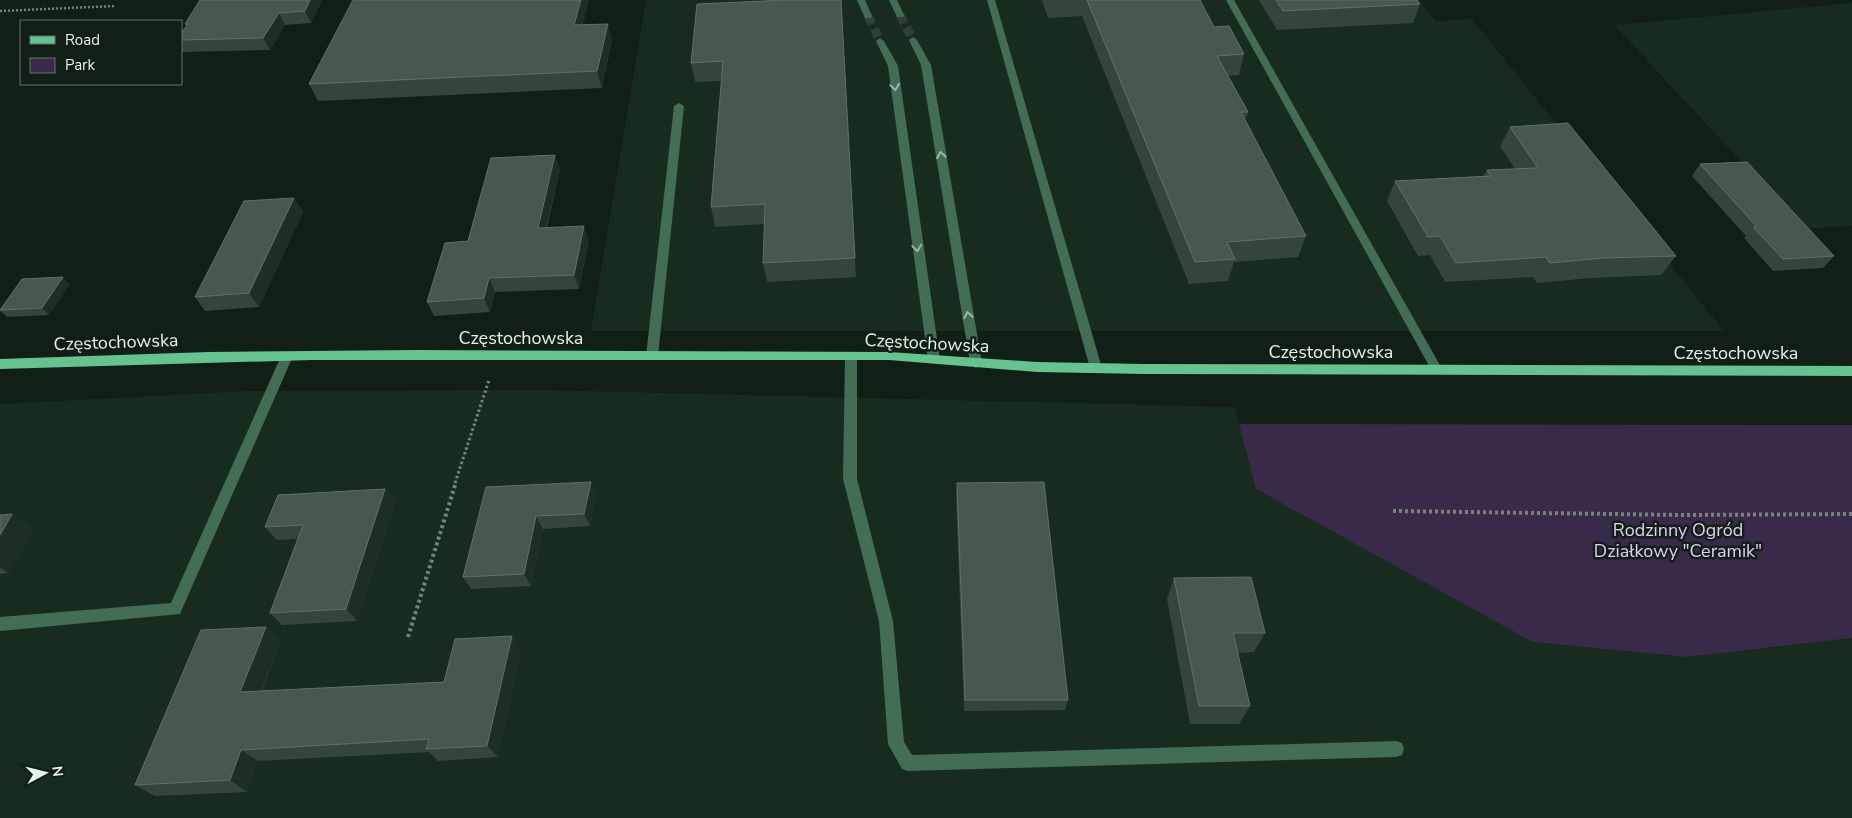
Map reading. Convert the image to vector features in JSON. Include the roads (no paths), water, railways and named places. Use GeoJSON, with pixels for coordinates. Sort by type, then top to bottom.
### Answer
{"type":"FeatureCollection","features":[{"type":"Feature","properties":{"kind":"main road","name":"Częstochowska"},"geometry":{"type":"LineString","coordinates":[[0,364],[152,358],[287,356],[889,356],[976,363],[1096,368],[1852,371]]}},
{"type":"Feature","properties":{"kind":"lane"},"geometry":{"type":"LineString","coordinates":[[861,0],[868,16]]}},
{"type":"Feature","properties":{"kind":"lane"},"geometry":{"type":"LineString","coordinates":[[893,0],[900,15]]}},
{"type":"Feature","properties":{"kind":"lane"},"geometry":{"type":"LineString","coordinates":[[991,0],[1096,368]]}},
{"type":"Feature","properties":{"kind":"lane"},"geometry":{"type":"LineString","coordinates":[[1230,0],[1437,370]]}},
{"type":"Feature","properties":{"kind":"lane"},"geometry":{"type":"LineString","coordinates":[[913,40],[926,65],[976,363]]}},
{"type":"Feature","properties":{"kind":"lane"},"geometry":{"type":"LineString","coordinates":[[880,41],[892,66],[934,360]]}},
{"type":"Feature","properties":{"kind":"lane"},"geometry":{"type":"LineString","coordinates":[[652,356],[679,106]]}},
{"type":"Feature","properties":{"kind":"lane"},"geometry":{"type":"LineString","coordinates":[[0,624],[175,609],[287,356]]}},
{"type":"Feature","properties":{"kind":"lane"},"geometry":{"type":"LineString","coordinates":[[851,356],[850,479],[886,621],[896,744],[908,763],[1396,749]]}},
{"type":"Feature","properties":{"kind":"tunnel"},"geometry":{"type":"LineString","coordinates":[[900,15],[913,40]]}},
{"type":"Feature","properties":{"kind":"tunnel"},"geometry":{"type":"LineString","coordinates":[[868,16],[880,41]]}},
{"type":"Feature","properties":{"kind":"park label","name":"Rodzinny Ogród Działkowy \"Ceramik\""},"geometry":{"type":"Point","coordinates":[1678,540]}}]}
